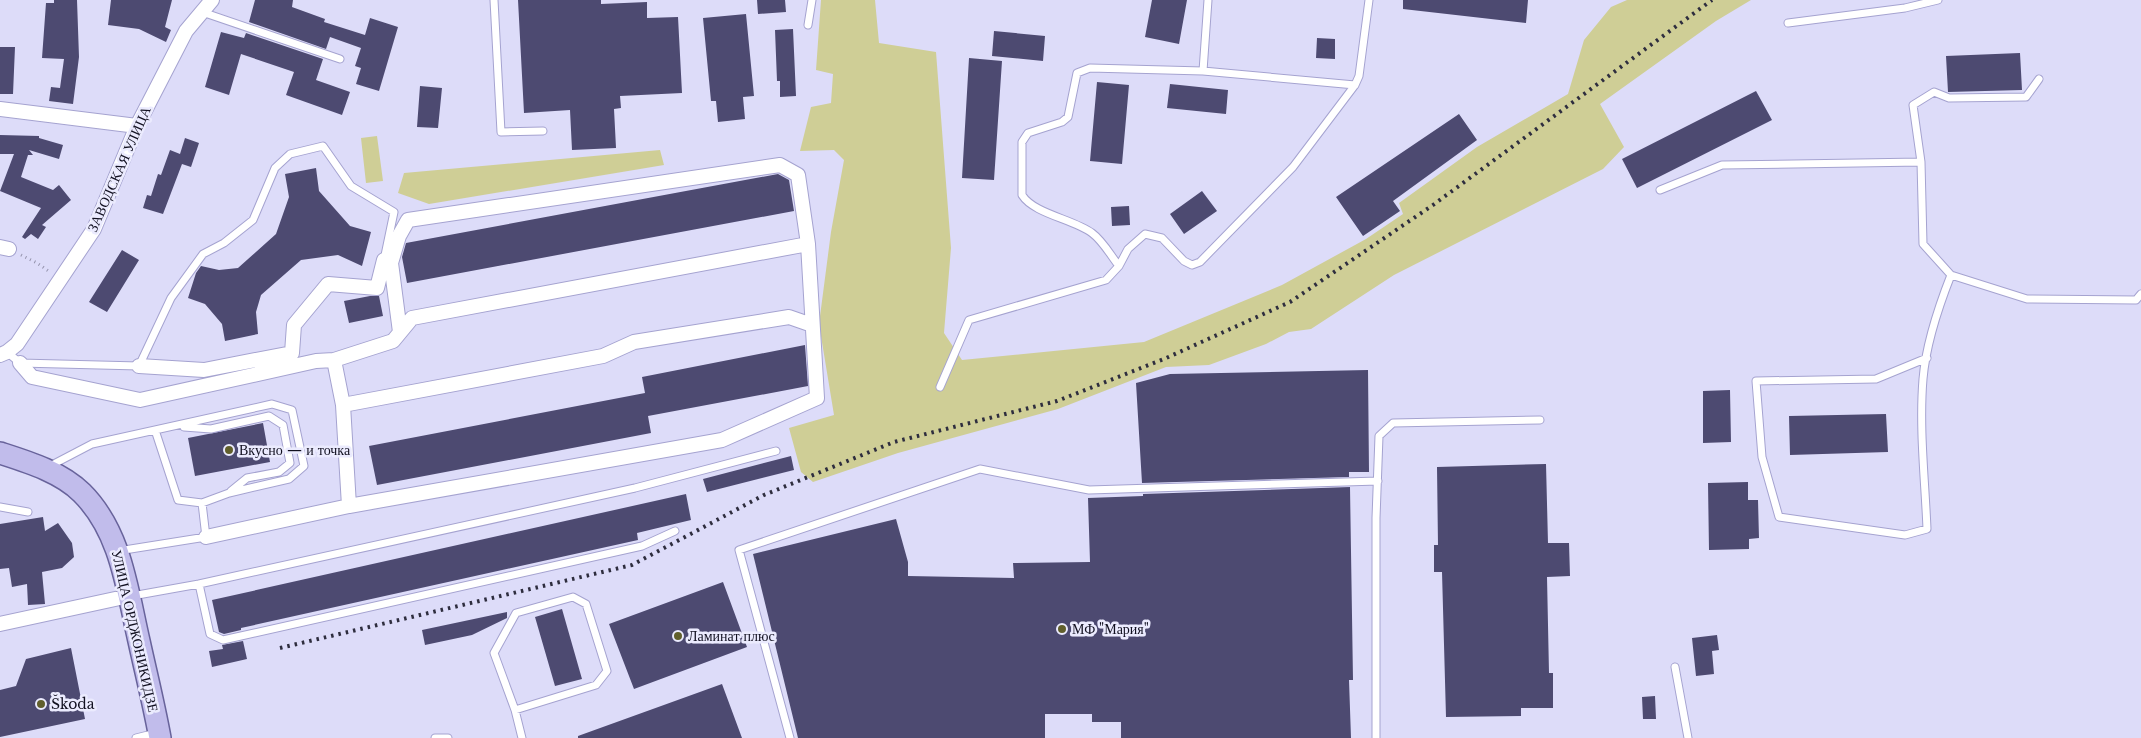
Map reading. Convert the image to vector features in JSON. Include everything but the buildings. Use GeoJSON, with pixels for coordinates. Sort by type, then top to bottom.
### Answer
{"type":"FeatureCollection","features":[{"type":"Feature","properties":{"kind":"main road","name":"УЛИЦА ОРДЖОНИКИДЗЕ"},"geometry":{"type":"LineString","coordinates":[[0,453],[28,462],[67,481],[81,492],[99,512],[118,551],[159,735]]}},
{"type":"Feature","properties":{"kind":"street","name":"ЗАВОДСКАЯ УЛИЦА"},"geometry":{"type":"LineString","coordinates":[[3,353],[17,344],[94,230],[137,126],[186,32],[212,0]]}},
{"type":"Feature","properties":{"kind":"street"},"geometry":{"type":"LineString","coordinates":[[0,109],[137,126]]}},
{"type":"Feature","properties":{"kind":"street"},"geometry":{"type":"LineString","coordinates":[[206,537],[349,506],[722,440],[817,398],[808,244],[798,175],[780,165],[408,220],[399,236],[392,262],[400,332]]}},
{"type":"Feature","properties":{"kind":"street"},"geometry":{"type":"LineString","coordinates":[[20,363],[32,377],[140,400],[316,361],[334,360],[393,341],[412,318],[808,244]]}},
{"type":"Feature","properties":{"kind":"street"},"geometry":{"type":"LineString","coordinates":[[139,366],[204,370],[292,353],[294,326],[328,284],[377,288],[384,260]]}},
{"type":"Feature","properties":{"kind":"street"},"geometry":{"type":"LineString","coordinates":[[343,405],[603,356],[634,342],[789,316],[812,325]]}},
{"type":"Feature","properties":{"kind":"street"},"geometry":{"type":"LineString","coordinates":[[334,360],[343,405],[349,506]]}},
{"type":"Feature","properties":{"kind":"street"},"geometry":{"type":"LineString","coordinates":[[0,624],[129,596]]}},
{"type":"Feature","properties":{"kind":"lane"},"geometry":{"type":"LineString","coordinates":[[494,0],[501,132],[543,131]]}},
{"type":"Feature","properties":{"kind":"lane"},"geometry":{"type":"LineString","coordinates":[[808,25],[812,0]]}},
{"type":"Feature","properties":{"kind":"lane"},"geometry":{"type":"LineString","coordinates":[[1203,71],[1208,0]]}},
{"type":"Feature","properties":{"kind":"lane"},"geometry":{"type":"LineString","coordinates":[[940,387],[969,320],[1106,280],[1119,266],[1128,249],[1145,234],[1162,238],[1184,262],[1192,265],[1200,262],[1293,167],[1355,85],[1359,76],[1369,0]]}},
{"type":"Feature","properties":{"kind":"lane"},"geometry":{"type":"LineString","coordinates":[[1788,23],[1906,8],[1938,0]]}},
{"type":"Feature","properties":{"kind":"lane"},"geometry":{"type":"LineString","coordinates":[[202,12],[340,59]]}},
{"type":"Feature","properties":{"kind":"lane"},"geometry":{"type":"LineString","coordinates":[[1119,266],[1094,234],[1071,221],[1032,206],[1026,202],[1022,195],[1022,142],[1028,133],[1062,122],[1068,117],[1077,74],[1082,70],[1090,68],[1203,71],[1355,85]]}},
{"type":"Feature","properties":{"kind":"lane"},"geometry":{"type":"LineString","coordinates":[[2039,79],[2026,97],[1949,98],[1934,92],[1913,106],[1921,162],[1923,244],[1951,275],[2027,299],[2136,300],[2141,294]]}},
{"type":"Feature","properties":{"kind":"lane"},"geometry":{"type":"LineString","coordinates":[[3,353],[20,363],[139,366],[171,298],[203,254],[224,243],[253,220],[275,168],[290,154],[323,146],[350,186],[394,212],[384,260]]}},
{"type":"Feature","properties":{"kind":"lane"},"geometry":{"type":"LineString","coordinates":[[1660,190],[1722,165],[1921,162]]}},
{"type":"Feature","properties":{"kind":"lane"},"geometry":{"type":"LineString","coordinates":[[1927,358],[1876,379],[1756,382],[1762,458],[1779,517],[1905,535],[1927,529],[1923,378],[1927,358],[1935,317],[1951,275]]}},
{"type":"Feature","properties":{"kind":"lane"},"geometry":{"type":"LineString","coordinates":[[43,469],[92,444],[272,404],[292,410],[304,466],[289,479],[229,493],[202,503],[178,500],[156,430]]}},
{"type":"Feature","properties":{"kind":"lane"},"geometry":{"type":"LineString","coordinates":[[174,426],[211,428],[270,416],[282,425],[290,463],[279,472],[247,478],[229,493]]}},
{"type":"Feature","properties":{"kind":"lane"},"geometry":{"type":"LineString","coordinates":[[1376,738],[1376,518],[1379,436],[1393,423],[1540,420]]}},
{"type":"Feature","properties":{"kind":"lane"},"geometry":{"type":"LineString","coordinates":[[129,596],[199,584],[635,488],[776,451]]}},
{"type":"Feature","properties":{"kind":"lane"},"geometry":{"type":"LineString","coordinates":[[790,738],[738,550],[980,469],[1089,490],[1378,481]]}},
{"type":"Feature","properties":{"kind":"lane"},"geometry":{"type":"LineString","coordinates":[[118,551],[206,537],[202,503]]}},
{"type":"Feature","properties":{"kind":"lane"},"geometry":{"type":"LineString","coordinates":[[0,507],[28,512]]}},
{"type":"Feature","properties":{"kind":"lane"},"geometry":{"type":"LineString","coordinates":[[199,584],[210,634],[223,640],[642,546],[675,531]]}},
{"type":"Feature","properties":{"kind":"lane"},"geometry":{"type":"LineString","coordinates":[[515,710],[596,685],[607,671],[586,604],[573,597],[516,613],[494,654],[515,710],[522,738]]}},
{"type":"Feature","properties":{"kind":"lane"},"geometry":{"type":"LineString","coordinates":[[1675,667],[1688,738]]}},
{"type":"Feature","properties":{"kind":"lane"},"geometry":{"type":"LineString","coordinates":[[136,738],[159,735]]}},
{"type":"Feature","properties":{"kind":"lane"},"geometry":{"type":"LineString","coordinates":[[435,738],[448,738]]}},
{"type":"Feature","properties":{"kind":"path"},"geometry":{"type":"LineString","coordinates":[[4,248],[37,263],[60,280]]}},
{"type":"Feature","properties":{"kind":"shaded area"},"geometry":{"type":"Polygon","coordinates":[[[821,0],[875,0],[879,43],[936,52],[951,248],[944,333],[962,360],[1144,342],[1282,285],[1366,239],[1403,214],[1399,203],[1477,147],[1568,94],[1584,40],[1611,7],[1627,0],[1751,0],[1716,21],[1600,104],[1624,147],[1603,169],[1394,275],[1311,329],[1289,332],[1266,344],[1209,365],[1166,367],[1058,409],[898,453],[813,482],[801,472],[789,428],[834,415],[819,324],[831,232],[844,160],[834,150],[800,151],[811,107],[831,103],[833,74],[816,70],[821,0]]]}},
{"type":"Feature","properties":{"kind":"shaded area"},"geometry":{"type":"Polygon","coordinates":[[[377,136],[383,181],[366,183],[361,138],[377,136]]]}},
{"type":"Feature","properties":{"kind":"shaded area"},"geometry":{"type":"Polygon","coordinates":[[[660,150],[664,165],[429,204],[398,193],[404,173],[660,150]]]}},
{"type":"Feature","properties":{"kind":"railway"},"geometry":{"type":"LineString","coordinates":[[280,648],[632,565],[764,495],[894,442],[1057,401],[1164,359],[1290,302],[1433,205],[1712,0]]}},
{"type":"Feature","properties":{"kind":"place","name":"Вкусно — и точка"},"geometry":{"type":"Point","coordinates":[229,450]}},
{"type":"Feature","properties":{"kind":"place","name":"МФ \"Мария\""},"geometry":{"type":"Point","coordinates":[1062,629]}},
{"type":"Feature","properties":{"kind":"place","name":"Ламинат плюс"},"geometry":{"type":"Point","coordinates":[678,636]}},
{"type":"Feature","properties":{"kind":"place","name":"Škoda"},"geometry":{"type":"Point","coordinates":[41,704]}}]}
